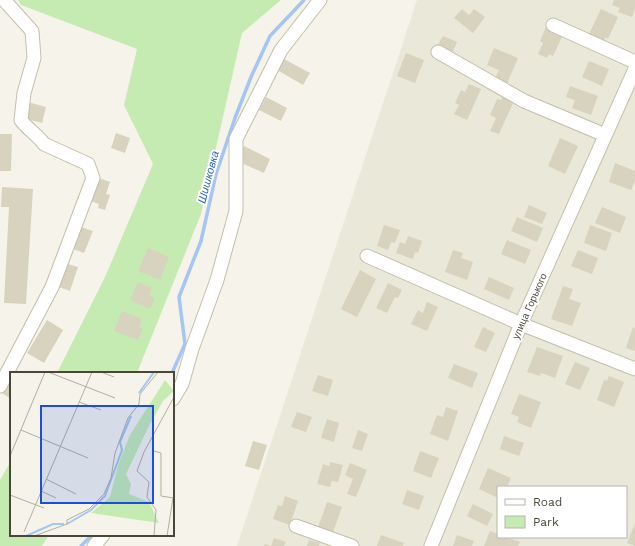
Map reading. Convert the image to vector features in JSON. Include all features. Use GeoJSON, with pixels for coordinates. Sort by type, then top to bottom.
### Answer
{"type":"FeatureCollection","features":[{"type":"Feature","properties":{"kind":"street"},"geometry":{"type":"LineString","coordinates":[[0,386],[52,287],[93,178],[88,164],[44,144],[40,138],[20,120],[24,93],[34,58],[32,31],[4,0]]}},
{"type":"Feature","properties":{"kind":"street"},"geometry":{"type":"LineString","coordinates":[[174,398],[182,384],[192,349],[217,280],[236,211],[236,139],[281,50],[320,0]]}},
{"type":"Feature","properties":{"kind":"street"},"geometry":{"type":"LineString","coordinates":[[553,25],[635,62]]}},
{"type":"Feature","properties":{"kind":"street"},"geometry":{"type":"LineString","coordinates":[[438,52],[524,101],[606,135]]}},
{"type":"Feature","properties":{"kind":"street","name":"улица Горького"},"geometry":{"type":"LineString","coordinates":[[432,546],[521,324],[635,69]]}},
{"type":"Feature","properties":{"kind":"street"},"geometry":{"type":"LineString","coordinates":[[367,256],[521,324],[635,369]]}},
{"type":"Feature","properties":{"kind":"street"},"geometry":{"type":"LineString","coordinates":[[296,526],[352,546]]}},
{"type":"Feature","properties":{"kind":"street"},"geometry":{"type":"LineString","coordinates":[[94,546],[102,536]]}},
{"type":"Feature","properties":{"kind":"shaded area"},"geometry":{"type":"Polygon","coordinates":[[[417,0],[635,0],[635,546],[237,546],[417,0]]]}},
{"type":"Feature","properties":{"kind":"green space"},"geometry":{"type":"Polygon","coordinates":[[[18,0],[281,0],[242,33],[201,214],[137,372],[58,372],[105,277],[153,164],[124,105],[137,49],[21,5],[18,0]]]}},
{"type":"Feature","properties":{"kind":"green space"},"geometry":{"type":"Polygon","coordinates":[[[10,463],[10,536],[48,536],[42,546],[0,546],[0,480],[10,463]]]}},
{"type":"Feature","properties":{"kind":"building"},"geometry":{"type":"Polygon","coordinates":[[[614,0],[635,0],[635,9],[632,17],[618,12],[620,8],[612,5],[614,0]]]}},
{"type":"Feature","properties":{"kind":"building"},"geometry":{"type":"Polygon","coordinates":[[[462,9],[469,15],[474,9],[485,17],[473,33],[454,18],[462,9]]]}},
{"type":"Feature","properties":{"kind":"building"},"geometry":{"type":"Polygon","coordinates":[[[601,9],[618,17],[608,39],[606,37],[603,43],[588,36],[601,9]]]}},
{"type":"Feature","properties":{"kind":"building"},"geometry":{"type":"Polygon","coordinates":[[[546,27],[563,35],[553,56],[549,54],[547,58],[538,54],[543,43],[540,41],[546,27]]]}},
{"type":"Feature","properties":{"kind":"building"},"geometry":{"type":"Polygon","coordinates":[[[443,36],[457,42],[451,56],[436,48],[443,36]]]}},
{"type":"Feature","properties":{"kind":"building"},"geometry":{"type":"Polygon","coordinates":[[[494,48],[518,58],[506,86],[494,81],[499,70],[487,65],[494,48]]]}},
{"type":"Feature","properties":{"kind":"building"},"geometry":{"type":"Polygon","coordinates":[[[406,53],[424,60],[415,83],[397,76],[406,53]]]}},
{"type":"Feature","properties":{"kind":"building"},"geometry":{"type":"Polygon","coordinates":[[[284,59],[310,73],[303,85],[277,70],[284,59]]]}},
{"type":"Feature","properties":{"kind":"building"},"geometry":{"type":"Polygon","coordinates":[[[589,61],[609,69],[602,86],[582,77],[589,61]]]}},
{"type":"Feature","properties":{"kind":"building"},"geometry":{"type":"Polygon","coordinates":[[[469,84],[481,89],[467,120],[454,114],[459,105],[455,103],[461,90],[465,92],[469,84]]]}},
{"type":"Feature","properties":{"kind":"building"},"geometry":{"type":"Polygon","coordinates":[[[570,86],[598,96],[591,115],[572,108],[575,100],[566,97],[570,86]]]}},
{"type":"Feature","properties":{"kind":"building"},"geometry":{"type":"Polygon","coordinates":[[[503,96],[514,101],[499,134],[490,131],[496,118],[490,115],[497,99],[501,100],[503,96]]]}},
{"type":"Feature","properties":{"kind":"building"},"geometry":{"type":"Polygon","coordinates":[[[266,97],[287,108],[281,121],[259,110],[266,97]]]}},
{"type":"Feature","properties":{"kind":"building"},"geometry":{"type":"Polygon","coordinates":[[[28,102],[46,107],[42,123],[23,118],[28,102]]]}},
{"type":"Feature","properties":{"kind":"building"},"geometry":{"type":"Polygon","coordinates":[[[116,133],[130,138],[125,153],[111,148],[116,133]]]}},
{"type":"Feature","properties":{"kind":"building"},"geometry":{"type":"Polygon","coordinates":[[[0,134],[12,134],[11,171],[0,171],[0,134]]]}},
{"type":"Feature","properties":{"kind":"building"},"geometry":{"type":"Polygon","coordinates":[[[560,138],[578,146],[565,174],[548,166],[560,138]]]}},
{"type":"Feature","properties":{"kind":"building"},"geometry":{"type":"Polygon","coordinates":[[[244,146],[270,159],[264,173],[237,161],[244,146]]]}},
{"type":"Feature","properties":{"kind":"building"},"geometry":{"type":"Polygon","coordinates":[[[615,163],[635,171],[635,181],[631,190],[609,182],[615,163]]]}},
{"type":"Feature","properties":{"kind":"building"},"geometry":{"type":"Polygon","coordinates":[[[99,178],[110,182],[106,194],[110,195],[105,210],[98,208],[99,204],[90,201],[99,178]]]}},
{"type":"Feature","properties":{"kind":"building"},"geometry":{"type":"Polygon","coordinates":[[[2,187],[33,189],[26,304],[4,303],[9,207],[1,207],[2,187]]]}},
{"type":"Feature","properties":{"kind":"building"},"geometry":{"type":"Polygon","coordinates":[[[529,205],[547,213],[542,224],[524,217],[529,205]]]}},
{"type":"Feature","properties":{"kind":"building"},"geometry":{"type":"Polygon","coordinates":[[[602,207],[626,217],[620,233],[595,223],[602,207]]]}},
{"type":"Feature","properties":{"kind":"building"},"geometry":{"type":"Polygon","coordinates":[[[517,217],[543,228],[537,242],[511,231],[517,217]]]}},
{"type":"Feature","properties":{"kind":"building"},"geometry":{"type":"Polygon","coordinates":[[[384,225],[400,230],[395,243],[391,242],[388,250],[377,246],[384,225]]]}},
{"type":"Feature","properties":{"kind":"building"},"geometry":{"type":"Polygon","coordinates":[[[590,225],[612,233],[606,251],[584,243],[590,225]]]}},
{"type":"Feature","properties":{"kind":"building"},"geometry":{"type":"Polygon","coordinates":[[[78,226],[93,231],[84,253],[70,248],[78,226]]]}},
{"type":"Feature","properties":{"kind":"building"},"geometry":{"type":"Polygon","coordinates":[[[408,236],[422,241],[418,253],[415,252],[413,259],[396,253],[400,242],[405,244],[408,236]]]}},
{"type":"Feature","properties":{"kind":"building"},"geometry":{"type":"Polygon","coordinates":[[[507,240],[531,250],[525,264],[501,254],[507,240]]]}},
{"type":"Feature","properties":{"kind":"building"},"geometry":{"type":"Polygon","coordinates":[[[148,248],[169,257],[160,280],[138,271],[148,248]]]}},
{"type":"Feature","properties":{"kind":"building"},"geometry":{"type":"Polygon","coordinates":[[[453,250],[463,253],[461,258],[473,262],[467,280],[445,272],[453,250]]]}},
{"type":"Feature","properties":{"kind":"building"},"geometry":{"type":"Polygon","coordinates":[[[578,250],[598,258],[592,274],[571,266],[578,250]]]}},
{"type":"Feature","properties":{"kind":"building"},"geometry":{"type":"Polygon","coordinates":[[[64,263],[78,267],[70,291],[56,286],[64,263]]]}},
{"type":"Feature","properties":{"kind":"building"},"geometry":{"type":"Polygon","coordinates":[[[360,270],[376,279],[357,317],[341,309],[360,270]]]}},
{"type":"Feature","properties":{"kind":"building"},"geometry":{"type":"Polygon","coordinates":[[[489,277],[514,288],[509,300],[484,289],[489,277]]]}},
{"type":"Feature","properties":{"kind":"building"},"geometry":{"type":"Polygon","coordinates":[[[138,282],[152,288],[149,296],[155,298],[150,309],[130,300],[138,282]]]}},
{"type":"Feature","properties":{"kind":"building"},"geometry":{"type":"Polygon","coordinates":[[[388,283],[402,290],[398,298],[395,297],[387,313],[376,308],[388,283]]]}},
{"type":"Feature","properties":{"kind":"building"},"geometry":{"type":"Polygon","coordinates":[[[563,286],[573,289],[569,299],[581,303],[572,326],[551,319],[563,286]]]}},
{"type":"Feature","properties":{"kind":"building"},"geometry":{"type":"Polygon","coordinates":[[[427,302],[438,307],[427,331],[411,324],[418,310],[423,313],[427,302]]]}},
{"type":"Feature","properties":{"kind":"building"},"geometry":{"type":"Polygon","coordinates":[[[122,311],[142,319],[139,327],[143,328],[138,340],[114,331],[122,311]]]}},
{"type":"Feature","properties":{"kind":"building"},"geometry":{"type":"Polygon","coordinates":[[[47,320],[63,330],[44,363],[27,353],[47,320]]]}},
{"type":"Feature","properties":{"kind":"building"},"geometry":{"type":"Polygon","coordinates":[[[483,327],[495,333],[486,352],[474,347],[483,327]]]}},
{"type":"Feature","properties":{"kind":"building"},"geometry":{"type":"Polygon","coordinates":[[[633,327],[635,328],[635,351],[626,348],[633,327]]]}},
{"type":"Feature","properties":{"kind":"building"},"geometry":{"type":"Polygon","coordinates":[[[537,347],[563,356],[555,378],[541,373],[540,376],[527,372],[537,347]]]}},
{"type":"Feature","properties":{"kind":"building"},"geometry":{"type":"Polygon","coordinates":[[[575,362],[590,368],[580,390],[565,384],[575,362]]]}},
{"type":"Feature","properties":{"kind":"building"},"geometry":{"type":"Polygon","coordinates":[[[454,364],[478,373],[472,388],[448,378],[454,364]]]}},
{"type":"Feature","properties":{"kind":"building"},"geometry":{"type":"Polygon","coordinates":[[[318,375],[333,380],[328,396],[312,391],[318,375]]]}},
{"type":"Feature","properties":{"kind":"building"},"geometry":{"type":"Polygon","coordinates":[[[609,376],[624,382],[614,407],[597,400],[604,380],[607,381],[609,376]]]}},
{"type":"Feature","properties":{"kind":"building"},"geometry":{"type":"Polygon","coordinates":[[[10,380],[10,398],[2,393],[10,380]]]}},
{"type":"Feature","properties":{"kind":"building"},"geometry":{"type":"Polygon","coordinates":[[[519,394],[541,402],[531,428],[517,422],[519,417],[511,414],[519,394]]]}},
{"type":"Feature","properties":{"kind":"building"},"geometry":{"type":"Polygon","coordinates":[[[446,407],[458,411],[448,441],[430,434],[437,415],[443,417],[446,407]]]}},
{"type":"Feature","properties":{"kind":"building"},"geometry":{"type":"Polygon","coordinates":[[[297,412],[312,417],[306,432],[291,427],[297,412]]]}},
{"type":"Feature","properties":{"kind":"building"},"geometry":{"type":"Polygon","coordinates":[[[327,419],[339,423],[334,442],[321,438],[327,419]]]}},
{"type":"Feature","properties":{"kind":"building"},"geometry":{"type":"Polygon","coordinates":[[[358,430],[368,434],[362,451],[352,448],[358,430]]]}},
{"type":"Feature","properties":{"kind":"building"},"geometry":{"type":"Polygon","coordinates":[[[504,436],[524,443],[519,456],[500,449],[504,436]]]}},
{"type":"Feature","properties":{"kind":"building"},"geometry":{"type":"Polygon","coordinates":[[[253,441],[267,445],[259,470],[245,466],[253,441]]]}},
{"type":"Feature","properties":{"kind":"building"},"geometry":{"type":"Polygon","coordinates":[[[420,451],[439,458],[431,478],[413,471],[420,451]]]}},
{"type":"Feature","properties":{"kind":"building"},"geometry":{"type":"Polygon","coordinates":[[[330,462],[343,465],[338,482],[332,481],[330,487],[317,484],[323,464],[329,466],[330,462]]]}},
{"type":"Feature","properties":{"kind":"building"},"geometry":{"type":"Polygon","coordinates":[[[350,463],[367,470],[356,497],[347,494],[353,479],[345,475],[350,463]]]}},
{"type":"Feature","properties":{"kind":"building"},"geometry":{"type":"Polygon","coordinates":[[[488,468],[511,478],[507,486],[497,486],[497,498],[479,489],[488,468]]]}},
{"type":"Feature","properties":{"kind":"building"},"geometry":{"type":"Polygon","coordinates":[[[407,490],[424,496],[419,510],[402,504],[407,490]]]}},
{"type":"Feature","properties":{"kind":"building"},"geometry":{"type":"Polygon","coordinates":[[[285,496],[298,501],[290,525],[273,519],[278,505],[282,506],[285,496]]]}},
{"type":"Feature","properties":{"kind":"building"},"geometry":{"type":"Polygon","coordinates":[[[327,502],[342,507],[332,535],[317,530],[327,502]]]}},
{"type":"Feature","properties":{"kind":"building"},"geometry":{"type":"Polygon","coordinates":[[[473,504],[493,514],[487,526],[467,516],[473,504]]]}},
{"type":"Feature","properties":{"kind":"building"},"geometry":{"type":"Polygon","coordinates":[[[635,523],[635,546],[627,543],[635,523]]]}},
{"type":"Feature","properties":{"kind":"building"},"geometry":{"type":"Polygon","coordinates":[[[490,531],[497,534],[497,538],[509,538],[520,542],[518,546],[484,546],[490,531]]]}},
{"type":"Feature","properties":{"kind":"building"},"geometry":{"type":"Polygon","coordinates":[[[381,535],[404,543],[403,546],[377,546],[381,535]]]}},
{"type":"Feature","properties":{"kind":"building"},"geometry":{"type":"Polygon","coordinates":[[[457,535],[474,541],[472,546],[453,546],[457,535]]]}},
{"type":"Feature","properties":{"kind":"building"},"geometry":{"type":"Polygon","coordinates":[[[274,538],[286,542],[284,546],[271,546],[274,538]]]}},
{"type":"Feature","properties":{"kind":"building"},"geometry":{"type":"Polygon","coordinates":[[[309,540],[320,543],[319,546],[307,546],[309,540]]]}},
{"type":"Feature","properties":{"kind":"waterway","name":"Шишковка"},"geometry":{"type":"LineString","coordinates":[[172,372],[185,344],[179,297],[201,241],[216,174],[235,118],[251,77],[270,36],[304,0]]}},
{"type":"Feature","properties":{"kind":"waterway","name":"Шишковка"},"geometry":{"type":"LineString","coordinates":[[81,546],[91,536]]}}]}
